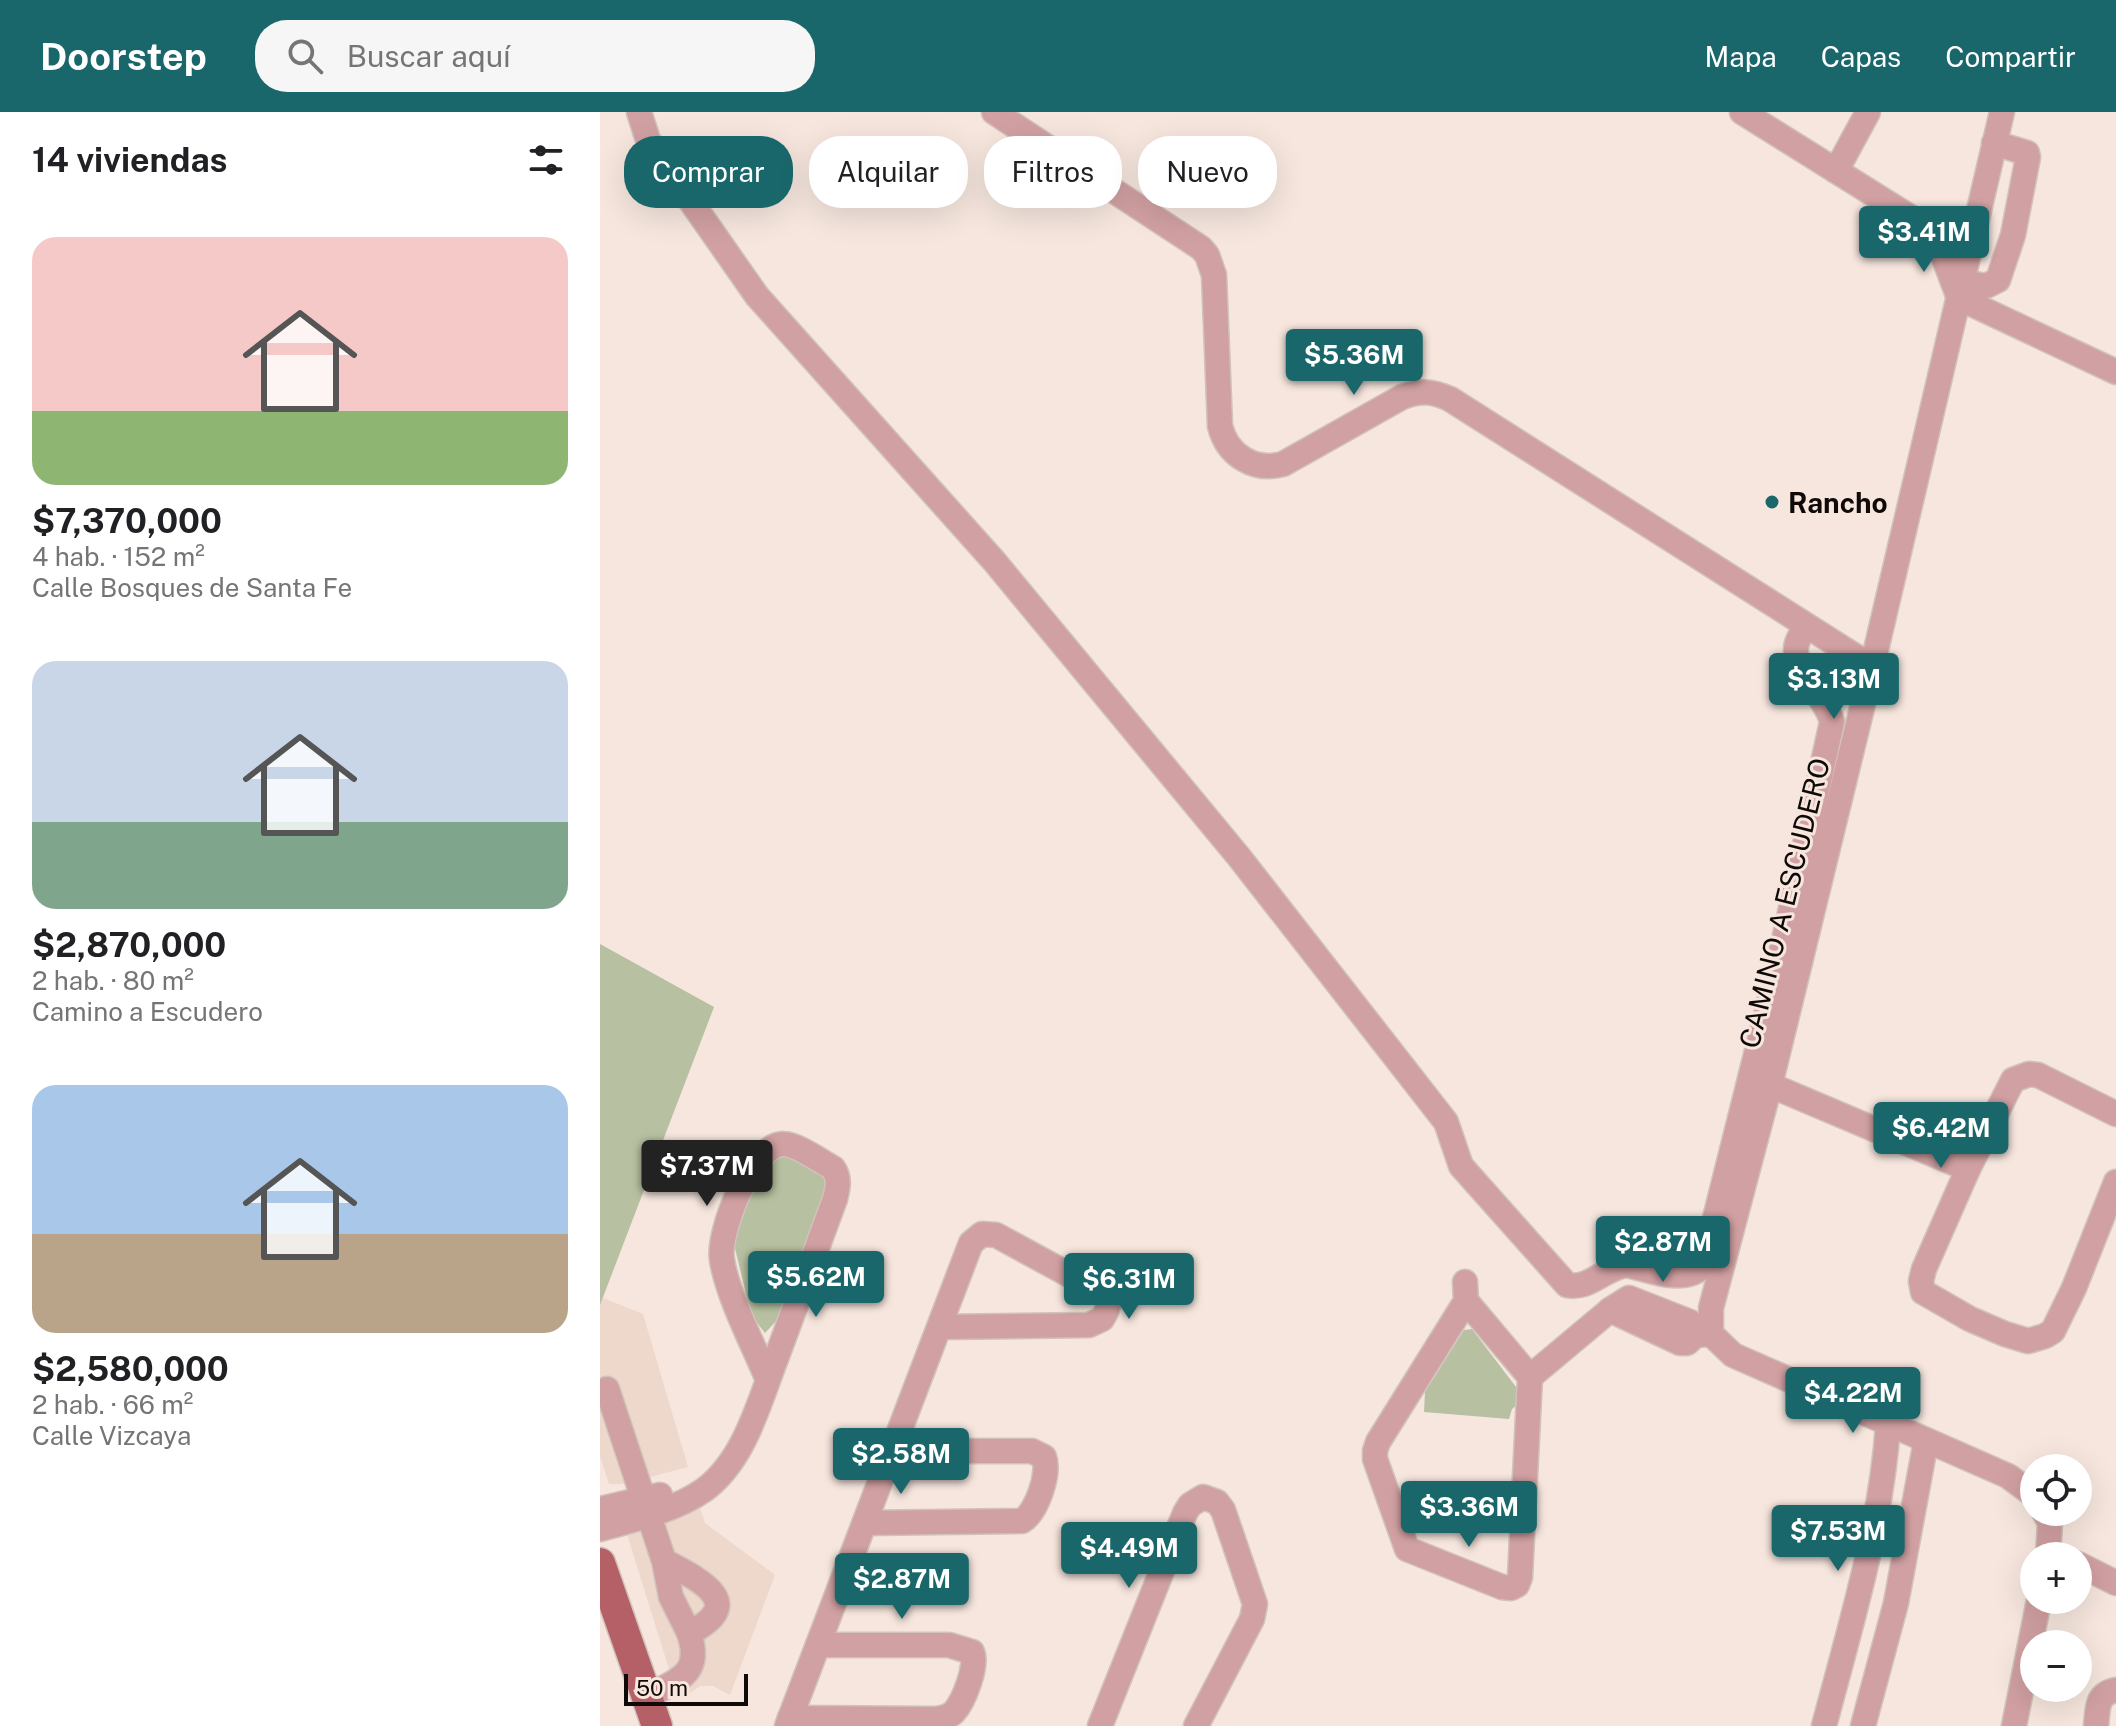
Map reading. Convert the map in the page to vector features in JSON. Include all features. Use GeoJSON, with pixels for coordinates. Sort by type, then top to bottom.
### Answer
{"type":"FeatureCollection","features":[{"type":"Feature","properties":{"kind":"main road"},"geometry":{"type":"LineString","coordinates":[[600,1563],[657,1726]]}},
{"type":"Feature","properties":{"kind":"street"},"geometry":{"type":"LineString","coordinates":[[639,112],[648,140],[757,296],[994,561],[1239,857],[1446,1122],[1461,1166],[1567,1285],[1584,1285],[1617,1266],[1627,1265],[1682,1276],[1694,1274],[1703,1266],[1782,952],[1832,722],[1827,706],[1798,661],[1797,643],[1806,626]]}},
{"type":"Feature","properties":{"kind":"street"},"geometry":{"type":"LineString","coordinates":[[994,112],[1201,248],[1207,255],[1214,275],[1222,436],[1232,451],[1254,466],[1264,468],[1283,464],[1402,397],[1419,391],[1433,392],[1450,399],[1872,667]]}},
{"type":"Feature","properties":{"kind":"street"},"geometry":{"type":"LineString","coordinates":[[1742,112],[1934,232],[1970,250]]}},
{"type":"Feature","properties":{"kind":"street"},"geometry":{"type":"LineString","coordinates":[[1836,171],[1868,112]]}},
{"type":"Feature","properties":{"kind":"street","name":"CAMINO A ESCUDERO"},"geometry":{"type":"LineString","coordinates":[[1704,1334],[1770,1085],[1872,667],[2002,112]]}},
{"type":"Feature","properties":{"kind":"street"},"geometry":{"type":"LineString","coordinates":[[1961,290],[1986,286],[1998,280],[2013,235],[2028,157],[2027,153],[1994,143]]}},
{"type":"Feature","properties":{"kind":"street"},"geometry":{"type":"LineString","coordinates":[[1934,232],[1961,290],[2116,372]]}},
{"type":"Feature","properties":{"kind":"street"},"geometry":{"type":"LineString","coordinates":[[2111,1107],[2038,1075],[2022,1075],[2013,1080],[1968,1169],[1924,1269],[1923,1292],[1970,1319],[2028,1341],[2040,1339],[2053,1331],[2074,1288],[2116,1182]]}},
{"type":"Feature","properties":{"kind":"street"},"geometry":{"type":"LineString","coordinates":[[1770,1085],[1968,1169]]}},
{"type":"Feature","properties":{"kind":"street"},"geometry":{"type":"LineString","coordinates":[[600,1529],[667,1493],[728,1466],[744,1438],[768,1380],[835,1199],[838,1179],[833,1168],[783,1144],[763,1152],[755,1160],[721,1240],[727,1280],[768,1380]]}},
{"type":"Feature","properties":{"kind":"street"},"geometry":{"type":"LineString","coordinates":[[818,1645],[949,1645],[972,1652],[975,1665],[959,1705],[947,1717],[936,1719],[788,1722],[971,1243],[982,1234],[996,1235],[1099,1291],[1108,1299],[1109,1308],[1097,1323],[939,1327]]}},
{"type":"Feature","properties":{"kind":"street"},"geometry":{"type":"LineString","coordinates":[[1530,1377],[1465,1291],[1378,1442],[1375,1459],[1407,1549],[1502,1587],[1517,1585],[1520,1577],[1530,1377],[1610,1310],[1680,1343],[1687,1343],[1704,1334],[1733,1355],[2008,1476],[2020,1485]]}},
{"type":"Feature","properties":{"kind":"street"},"geometry":{"type":"LineString","coordinates":[[607,1389],[664,1561],[671,1597],[689,1633],[694,1653],[689,1671],[646,1697]]}},
{"type":"Feature","properties":{"kind":"street"},"geometry":{"type":"LineString","coordinates":[[1824,1726],[1858,1594],[1885,1463],[1888,1425]]}},
{"type":"Feature","properties":{"kind":"street"},"geometry":{"type":"LineString","coordinates":[[1863,1726],[1896,1603],[1926,1441]]}},
{"type":"Feature","properties":{"kind":"street"},"geometry":{"type":"LineString","coordinates":[[865,1523],[1013,1523],[1028,1518],[1048,1471],[1044,1457],[1032,1451],[891,1451]]}},
{"type":"Feature","properties":{"kind":"street"},"geometry":{"type":"LineString","coordinates":[[1100,1726],[1185,1513],[1190,1505],[1203,1497],[1217,1502],[1223,1510],[1255,1604],[1252,1619],[1196,1726]]}},
{"type":"Feature","properties":{"kind":"street"},"geometry":{"type":"LineString","coordinates":[[600,1509],[646,1507]]}},
{"type":"Feature","properties":{"kind":"street"},"geometry":{"type":"LineString","coordinates":[[664,1561],[702,1581],[717,1602],[713,1618],[689,1633]]}},
{"type":"Feature","properties":{"kind":"street"},"geometry":{"type":"LineString","coordinates":[[2092,1571],[2116,1583]]}},
{"type":"Feature","properties":{"kind":"street"},"geometry":{"type":"LineString","coordinates":[[1858,1594],[1896,1603]]}},
{"type":"Feature","properties":{"kind":"street"},"geometry":{"type":"LineString","coordinates":[[2014,1726],[2036,1614]]}},
{"type":"Feature","properties":{"kind":"street"},"geometry":{"type":"LineString","coordinates":[[2096,1726],[2099,1700],[2106,1692],[2116,1690]]}},
{"type":"Feature","properties":{"kind":"shaded area"},"geometry":{"type":"Polygon","coordinates":[[[603,1298],[643,1314],[688,1467],[624,1484],[609,1484],[600,1457],[600,1305],[603,1298]]]}},
{"type":"Feature","properties":{"kind":"shaded area"},"geometry":{"type":"Polygon","coordinates":[[[700,1508],[705,1523],[775,1575],[730,1695],[713,1686],[700,1686],[682,1699],[668,1666],[625,1528],[700,1508]]]}},
{"type":"Feature","properties":{"kind":"green space"},"geometry":{"type":"Polygon","coordinates":[[[600,944],[714,1007],[600,1305],[600,944]]]}},
{"type":"Feature","properties":{"kind":"green space"},"geometry":{"type":"Polygon","coordinates":[[[780,1151],[825,1176],[830,1185],[779,1318],[765,1333],[751,1315],[734,1244],[739,1218],[768,1157],[780,1151]]]}},
{"type":"Feature","properties":{"kind":"green space"},"geometry":{"type":"Polygon","coordinates":[[[1472,1329],[1516,1387],[1517,1405],[1509,1419],[1424,1412],[1425,1392],[1464,1330],[1472,1329]]]}},
{"type":"Feature","properties":{"kind":"place","name":"Rancho"},"geometry":{"type":"Point","coordinates":[1772,502]}}]}
